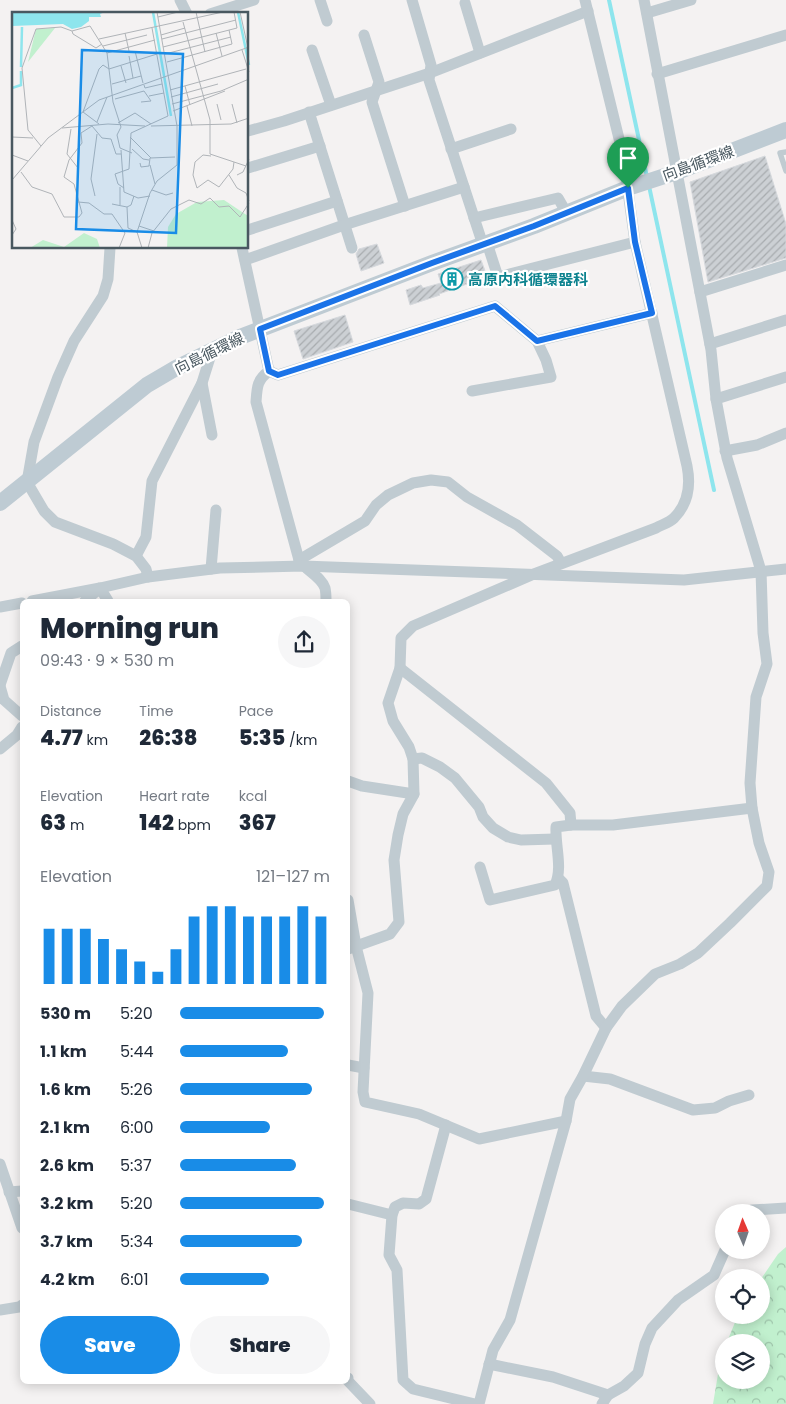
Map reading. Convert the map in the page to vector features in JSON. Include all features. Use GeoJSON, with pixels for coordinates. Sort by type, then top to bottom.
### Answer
{"type":"FeatureCollection","features":[{"type":"Feature","properties":{"kind":"main road","name":"向島循環線"},"geometry":{"type":"LineString","coordinates":[[0,504],[148,385],[176,368],[260,329],[534,226],[566,212],[786,131]]}},
{"type":"Feature","properties":{"kind":"street"},"geometry":{"type":"LineString","coordinates":[[180,0],[187,12]]}},
{"type":"Feature","properties":{"kind":"street"},"geometry":{"type":"LineString","coordinates":[[224,12],[238,10],[254,0]]}},
{"type":"Feature","properties":{"kind":"street"},"geometry":{"type":"LineString","coordinates":[[320,0],[327,21]]}},
{"type":"Feature","properties":{"kind":"street"},"geometry":{"type":"LineString","coordinates":[[412,0],[431,65],[429,80],[474,218],[498,277],[635,242]]}},
{"type":"Feature","properties":{"kind":"street"},"geometry":{"type":"LineString","coordinates":[[479,1404],[493,1350],[510,1320],[566,1121],[570,1099],[606,1028],[622,1006],[655,974],[680,964],[698,953],[730,923],[767,886],[770,872],[759,843],[752,808],[750,783],[756,697],[767,664],[763,633],[761,571],[725,451],[716,399],[710,344],[673,173],[644,0]]}},
{"type":"Feature","properties":{"kind":"street"},"geometry":{"type":"LineString","coordinates":[[647,13],[691,0]]}},
{"type":"Feature","properties":{"kind":"street"},"geometry":{"type":"LineString","coordinates":[[465,3],[480,53]]}},
{"type":"Feature","properties":{"kind":"street"},"geometry":{"type":"LineString","coordinates":[[249,131],[430,73],[480,53],[586,5],[623,155],[630,188],[635,242],[690,480],[689,491],[684,504],[673,520],[534,574],[413,626],[401,638],[400,668],[388,703],[392,721],[410,747],[413,759],[414,794],[403,814],[394,860],[399,922],[390,934],[352,948]]}},
{"type":"Feature","properties":{"kind":"street"},"geometry":{"type":"LineString","coordinates":[[364,35],[379,82],[372,102],[405,206]]}},
{"type":"Feature","properties":{"kind":"street"},"geometry":{"type":"LineString","coordinates":[[657,74],[786,35]]}},
{"type":"Feature","properties":{"kind":"street"},"geometry":{"type":"LineString","coordinates":[[312,50],[331,104]]}},
{"type":"Feature","properties":{"kind":"street"},"geometry":{"type":"LineString","coordinates":[[309,112],[352,248]]}},
{"type":"Feature","properties":{"kind":"street"},"geometry":{"type":"LineString","coordinates":[[451,149],[511,129]]}},
{"type":"Feature","properties":{"kind":"street"},"geometry":{"type":"LineString","coordinates":[[249,168],[320,146]]}},
{"type":"Feature","properties":{"kind":"street"},"geometry":{"type":"LineString","coordinates":[[245,260],[344,225],[464,187]]}},
{"type":"Feature","properties":{"kind":"street"},"geometry":{"type":"LineString","coordinates":[[474,218],[558,198],[566,212]]}},
{"type":"Feature","properties":{"kind":"street"},"geometry":{"type":"LineString","coordinates":[[249,230],[337,201]]}},
{"type":"Feature","properties":{"kind":"street"},"geometry":{"type":"LineString","coordinates":[[110,249],[108,279],[103,296],[74,341],[58,377],[34,442],[27,482],[44,511],[55,522],[112,544],[136,556],[146,569],[148,577]]}},
{"type":"Feature","properties":{"kind":"street"},"geometry":{"type":"LineString","coordinates":[[242,249],[269,371]]}},
{"type":"Feature","properties":{"kind":"street"},"geometry":{"type":"LineString","coordinates":[[700,292],[786,265]]}},
{"type":"Feature","properties":{"kind":"street"},"geometry":{"type":"LineString","coordinates":[[269,371],[278,375],[495,306],[537,341],[546,360],[551,377],[472,391]]}},
{"type":"Feature","properties":{"kind":"street"},"geometry":{"type":"LineString","coordinates":[[537,341],[652,313]]}},
{"type":"Feature","properties":{"kind":"street"},"geometry":{"type":"LineString","coordinates":[[710,344],[786,320]]}},
{"type":"Feature","properties":{"kind":"street"},"geometry":{"type":"LineString","coordinates":[[136,556],[146,537],[152,481],[202,383],[212,351]]}},
{"type":"Feature","properties":{"kind":"street"},"geometry":{"type":"LineString","coordinates":[[269,371],[262,377],[257,387],[256,402],[301,563],[319,578],[325,589],[326,599]]}},
{"type":"Feature","properties":{"kind":"street"},"geometry":{"type":"LineString","coordinates":[[716,399],[786,377]]}},
{"type":"Feature","properties":{"kind":"street"},"geometry":{"type":"LineString","coordinates":[[202,383],[212,434]]}},
{"type":"Feature","properties":{"kind":"street"},"geometry":{"type":"LineString","coordinates":[[725,451],[757,445],[786,433]]}},
{"type":"Feature","properties":{"kind":"street"},"geometry":{"type":"LineString","coordinates":[[301,563],[365,521],[376,505],[388,496],[413,483],[431,480],[448,482],[467,497],[517,526],[557,556],[561,564]]}},
{"type":"Feature","properties":{"kind":"street"},"geometry":{"type":"LineString","coordinates":[[211,569],[216,510]]}},
{"type":"Feature","properties":{"kind":"street"},"geometry":{"type":"LineString","coordinates":[[42,599],[148,577],[211,569],[301,563],[684,580],[786,569]]}},
{"type":"Feature","properties":{"kind":"street"},"geometry":{"type":"LineString","coordinates":[[86,599],[100,588]]}},
{"type":"Feature","properties":{"kind":"street"},"geometry":{"type":"LineString","coordinates":[[100,588],[107,599]]}},
{"type":"Feature","properties":{"kind":"street"},"geometry":{"type":"LineString","coordinates":[[0,607],[20,603]]}},
{"type":"Feature","properties":{"kind":"street"},"geometry":{"type":"LineString","coordinates":[[20,647],[11,653],[0,685],[4,700],[20,714]]}},
{"type":"Feature","properties":{"kind":"street"},"geometry":{"type":"LineString","coordinates":[[400,668],[546,783],[570,813],[571,825]]}},
{"type":"Feature","properties":{"kind":"street"},"geometry":{"type":"LineString","coordinates":[[0,749],[20,730]]}},
{"type":"Feature","properties":{"kind":"street"},"geometry":{"type":"LineString","coordinates":[[413,759],[422,758],[456,778],[479,807],[483,817],[493,828],[508,837],[520,840],[555,840]]}},
{"type":"Feature","properties":{"kind":"street"},"geometry":{"type":"LineString","coordinates":[[350,783],[414,794]]}},
{"type":"Feature","properties":{"kind":"street"},"geometry":{"type":"LineString","coordinates":[[480,867],[490,900],[555,885],[559,872],[555,840],[556,827],[613,825],[752,808]]}},
{"type":"Feature","properties":{"kind":"street"},"geometry":{"type":"LineString","coordinates":[[558,878],[563,883],[596,1016],[606,1028]]}},
{"type":"Feature","properties":{"kind":"street"},"geometry":{"type":"LineString","coordinates":[[350,924],[352,948],[368,993],[363,1092],[365,1102],[419,1114],[479,1139],[566,1121]]}},
{"type":"Feature","properties":{"kind":"street"},"geometry":{"type":"LineString","coordinates":[[350,1065],[364,1068]]}},
{"type":"Feature","properties":{"kind":"street"},"geometry":{"type":"LineString","coordinates":[[583,1076],[610,1079],[693,1110],[715,1108],[749,1094]]}},
{"type":"Feature","properties":{"kind":"street"},"geometry":{"type":"LineString","coordinates":[[446,1125],[426,1199],[419,1204],[403,1203],[395,1207],[392,1215],[389,1255],[397,1270],[403,1380],[413,1389],[475,1404]]}},
{"type":"Feature","properties":{"kind":"street"},"geometry":{"type":"LineString","coordinates":[[0,1164],[20,1222]]}},
{"type":"Feature","properties":{"kind":"street"},"geometry":{"type":"LineString","coordinates":[[9,1192],[20,1191]]}},
{"type":"Feature","properties":{"kind":"street"},"geometry":{"type":"LineString","coordinates":[[350,1204],[392,1215]]}},
{"type":"Feature","properties":{"kind":"street"},"geometry":{"type":"LineString","coordinates":[[770,1209],[786,1208]]}},
{"type":"Feature","properties":{"kind":"street"},"geometry":{"type":"LineString","coordinates":[[489,1364],[553,1377],[605,1400],[638,1373],[645,1344],[652,1328],[678,1300],[714,1275],[721,1259]]}},
{"type":"Feature","properties":{"kind":"street"},"geometry":{"type":"LineString","coordinates":[[0,1310],[20,1306]]}},
{"type":"Feature","properties":{"kind":"street"},"geometry":{"type":"LineString","coordinates":[[350,1383],[370,1404]]}},
{"type":"Feature","properties":{"kind":"lane"},"geometry":{"type":"LineString","coordinates":[[786,152],[780,154],[786,171]]}},
{"type":"Feature","properties":{"kind":"green space"},"geometry":{"type":"Polygon","coordinates":[[[786,1247],[786,1404],[713,1404],[716,1389],[770,1389],[770,1334],[730,1334],[734,1324],[770,1324],[770,1269],[768,1269],[778,1254],[786,1247]]]}},
{"type":"Feature","properties":{"kind":"building"},"geometry":{"type":"Polygon","coordinates":[[[765,156],[786,224],[786,258],[708,282],[690,182],[765,156]]]}},
{"type":"Feature","properties":{"kind":"building"},"geometry":{"type":"Polygon","coordinates":[[[377,244],[384,263],[361,271],[356,254],[359,249],[377,244]]]}},
{"type":"Feature","properties":{"kind":"building"},"geometry":{"type":"Polygon","coordinates":[[[481,260],[487,276],[466,282],[467,284],[410,305],[406,290],[421,285],[423,288],[441,283],[438,274],[481,260]]]}},
{"type":"Feature","properties":{"kind":"building"},"geometry":{"type":"Polygon","coordinates":[[[345,315],[353,342],[303,359],[294,331],[345,315]]]}},
{"type":"Feature","properties":{"kind":"waterway"},"geometry":{"type":"LineString","coordinates":[[609,0],[647,177]]}},
{"type":"Feature","properties":{"kind":"waterway"},"geometry":{"type":"LineString","coordinates":[[649,186],[714,490]]}},
{"type":"Feature","properties":{"kind":"place","name":"高原内科循環器科"},"geometry":{"type":"Point","coordinates":[452,279]}},
{"type":"Feature","properties":{"kind":"route"},"geometry":{"type":"LineString","coordinates":[[628,188],[635,242],[652,313],[537,341],[495,306],[278,375],[269,371],[260,329],[534,226],[628,188]]}}]}
